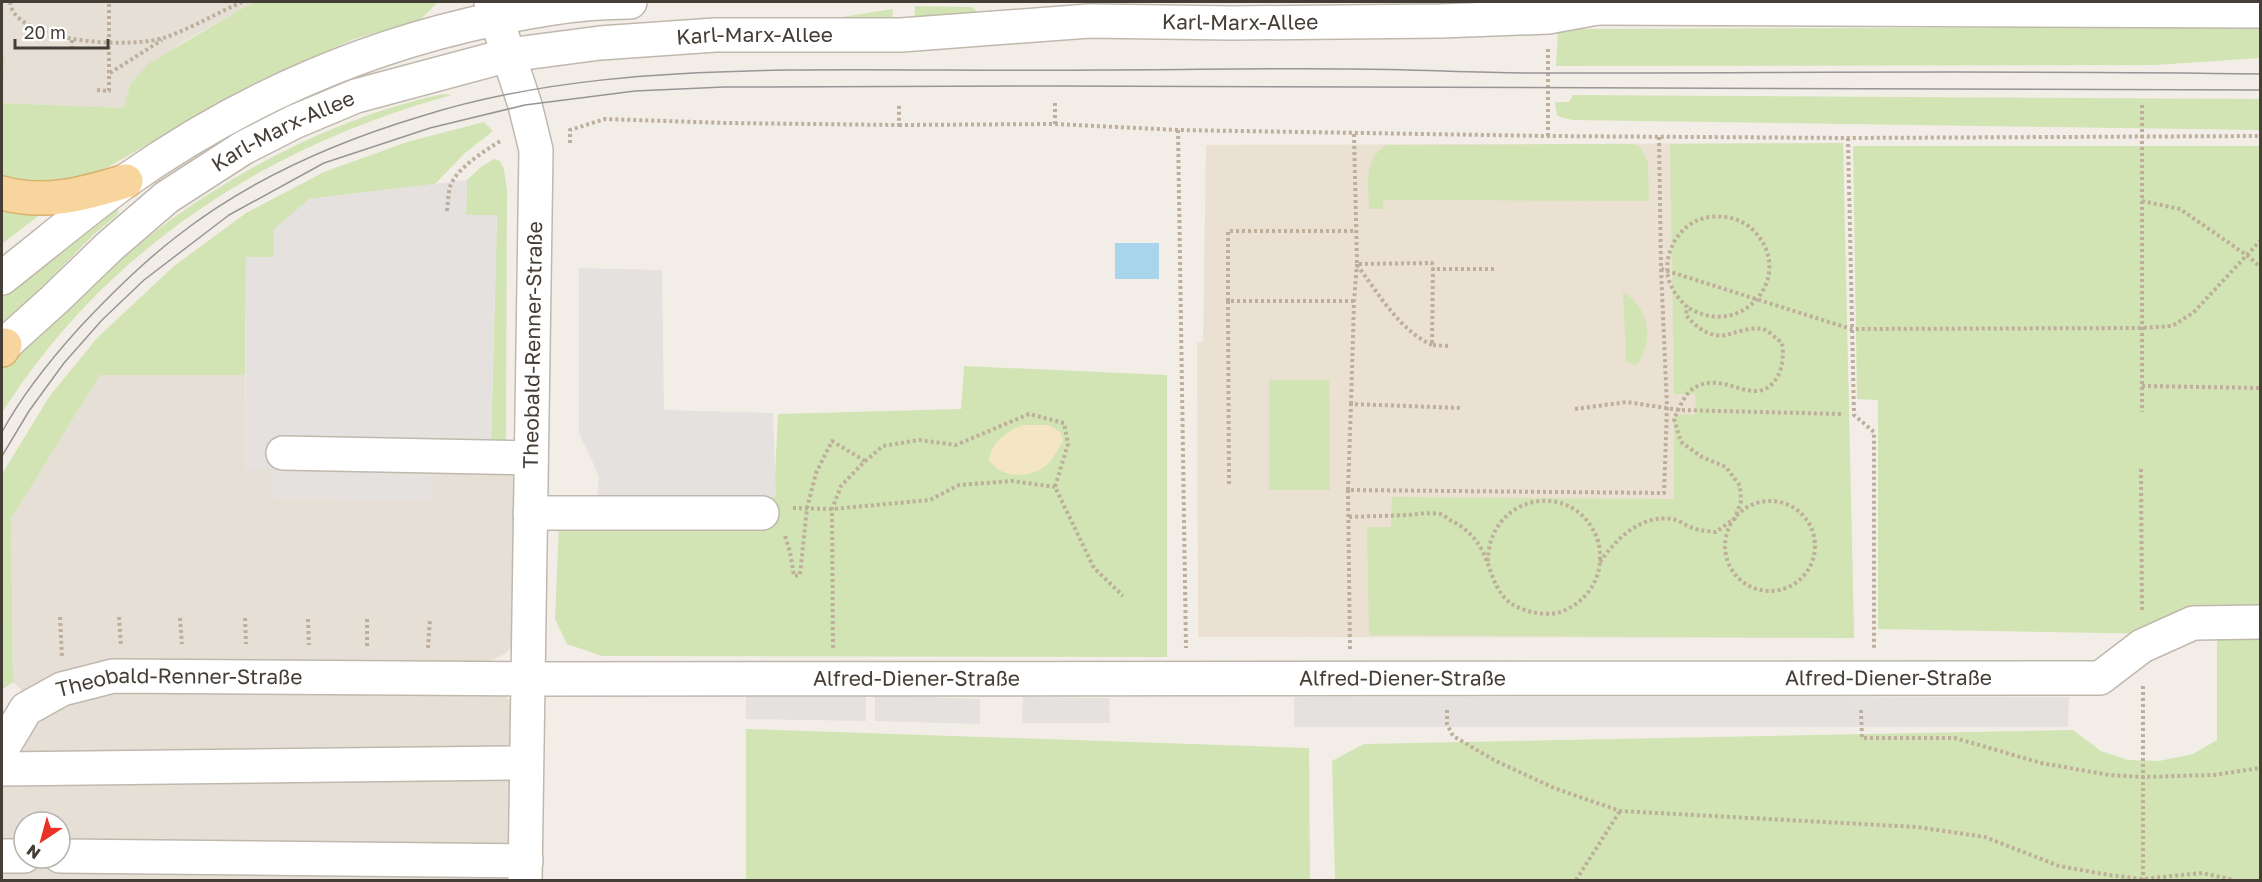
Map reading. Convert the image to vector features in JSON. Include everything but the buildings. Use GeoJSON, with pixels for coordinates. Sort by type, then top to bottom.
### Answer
{"type":"FeatureCollection","features":[{"type":"Feature","properties":{"kind":"main road"},"geometry":{"type":"LineString","coordinates":[[2,193],[47,199],[78,195],[126,181]]}},
{"type":"Feature","properties":{"kind":"street","name":"Karl-Marx-Allee"},"geometry":{"type":"LineString","coordinates":[[2,278],[126,181],[212,126],[292,84],[493,10],[545,8],[597,2],[630,2]]}},
{"type":"Feature","properties":{"kind":"street","name":"Karl-Marx-Allee"},"geometry":{"type":"LineString","coordinates":[[1509,2],[1597,9],[2260,11]]}},
{"type":"Feature","properties":{"kind":"street","name":"Karl-Marx-Allee"},"geometry":{"type":"LineString","coordinates":[[2,347],[110,246],[167,197],[243,148],[356,96],[509,55],[600,43],[715,35],[901,35],[1089,21],[1232,23],[1442,11],[1548,16],[1597,9]]}},
{"type":"Feature","properties":{"kind":"street","name":"Theobald-Renner-Straße"},"geometry":{"type":"LineString","coordinates":[[72,856],[526,871],[536,150],[525,105],[493,10]]}},
{"type":"Feature","properties":{"kind":"street"},"geometry":{"type":"LineString","coordinates":[[283,453],[531,458]]}},
{"type":"Feature","properties":{"kind":"street"},"geometry":{"type":"LineString","coordinates":[[530,513],[777,516]]}},
{"type":"Feature","properties":{"kind":"street","name":"Alfred-Diener-Straße"},"geometry":{"type":"LineString","coordinates":[[528,679],[2100,678],[2142,646],[2193,622],[2260,622]]}},
{"type":"Feature","properties":{"kind":"street","name":"Theobald-Renner-Straße"},"geometry":{"type":"LineString","coordinates":[[2,749],[26,710],[62,689],[113,676],[528,679]]}},
{"type":"Feature","properties":{"kind":"street"},"geometry":{"type":"LineString","coordinates":[[2,769],[510,764]]}},
{"type":"Feature","properties":{"kind":"path"},"geometry":{"type":"LineString","coordinates":[[10,2],[14,13],[28,25],[60,37],[111,44],[165,38]]}},
{"type":"Feature","properties":{"kind":"path"},"geometry":{"type":"LineString","coordinates":[[97,90],[109,91],[111,44],[109,2]]}},
{"type":"Feature","properties":{"kind":"path"},"geometry":{"type":"LineString","coordinates":[[110,74],[165,38],[242,2]]}},
{"type":"Feature","properties":{"kind":"path"},"geometry":{"type":"LineString","coordinates":[[1548,16],[1548,136]]}},
{"type":"Feature","properties":{"kind":"path"},"geometry":{"type":"LineString","coordinates":[[72,39],[72,49]]}},
{"type":"Feature","properties":{"kind":"path"},"geometry":{"type":"LineString","coordinates":[[1055,102],[1055,124]]}},
{"type":"Feature","properties":{"kind":"path"},"geometry":{"type":"LineString","coordinates":[[899,104],[899,125]]}},
{"type":"Feature","properties":{"kind":"path"},"geometry":{"type":"LineString","coordinates":[[2142,105],[2142,412]]}},
{"type":"Feature","properties":{"kind":"path"},"geometry":{"type":"LineString","coordinates":[[570,130],[605,119],[899,125],[1055,124],[1178,130],[1548,136],[1848,138],[2260,136]]}},
{"type":"Feature","properties":{"kind":"path"},"geometry":{"type":"LineString","coordinates":[[1178,130],[1186,626]]}},
{"type":"Feature","properties":{"kind":"path"},"geometry":{"type":"LineString","coordinates":[[1350,637],[1348,490],[1357,264],[1354,134]]}},
{"type":"Feature","properties":{"kind":"path"},"geometry":{"type":"LineString","coordinates":[[1348,490],[1664,493],[1667,407],[1659,137]]}},
{"type":"Feature","properties":{"kind":"path"},"geometry":{"type":"LineString","coordinates":[[1848,138],[1854,415],[1874,432],[1874,664],[1860,679],[1862,738],[1955,738],[2051,765],[2109,775],[2143,777],[2214,775],[2260,768]]}},
{"type":"Feature","properties":{"kind":"path"},"geometry":{"type":"LineString","coordinates":[[447,211],[450,185],[462,170],[476,157],[502,140],[505,150]]}},
{"type":"Feature","properties":{"kind":"path"},"geometry":{"type":"LineString","coordinates":[[2142,201],[2180,209],[2248,256],[2260,267]]}},
{"type":"Feature","properties":{"kind":"path"},"geometry":{"type":"LineString","coordinates":[[1721,216],[1748,225],[1758,235],[1769,261],[1769,275],[1757,301],[1746,310],[1721,318],[1707,317],[1687,308],[1675,294],[1667,270],[1673,243],[1693,222],[1706,217],[1721,216]]}},
{"type":"Feature","properties":{"kind":"path"},"geometry":{"type":"LineString","coordinates":[[1229,486],[1228,231],[1356,231]]}},
{"type":"Feature","properties":{"kind":"path"},"geometry":{"type":"LineString","coordinates":[[1662,269],[1851,329],[2142,328],[2172,326],[2193,313],[2260,241]]}},
{"type":"Feature","properties":{"kind":"path"},"geometry":{"type":"LineString","coordinates":[[1357,264],[1432,263],[1432,345]]}},
{"type":"Feature","properties":{"kind":"path"},"geometry":{"type":"LineString","coordinates":[[1357,264],[1416,338],[1432,345],[1448,346]]}},
{"type":"Feature","properties":{"kind":"path"},"geometry":{"type":"LineString","coordinates":[[1433,269],[1497,269]]}},
{"type":"Feature","properties":{"kind":"path"},"geometry":{"type":"LineString","coordinates":[[1228,301],[1354,301]]}},
{"type":"Feature","properties":{"kind":"path"},"geometry":{"type":"LineString","coordinates":[[1600,562],[1612,544],[1631,530],[1650,521],[1672,519],[1695,529],[1716,532],[1735,518],[1746,508],[1760,502],[1776,501],[1791,506],[1803,515],[1812,528],[1815,543],[1814,558],[1807,572],[1785,589],[1770,591],[1756,589],[1734,572],[1725,545],[1728,531],[1735,518],[1741,501],[1740,486],[1726,467],[1702,457],[1682,442],[1674,419],[1686,396],[1694,388],[1712,381],[1756,392],[1771,387],[1780,374],[1784,353],[1782,343],[1764,329],[1741,330],[1728,335],[1706,333],[1693,324],[1686,315],[1687,308]]}},
{"type":"Feature","properties":{"kind":"path"},"geometry":{"type":"LineString","coordinates":[[2142,386],[2260,388]]}},
{"type":"Feature","properties":{"kind":"path"},"geometry":{"type":"LineString","coordinates":[[1575,409],[1626,402],[1679,410],[1842,414]]}},
{"type":"Feature","properties":{"kind":"path"},"geometry":{"type":"LineString","coordinates":[[1351,404],[1462,408]]}},
{"type":"Feature","properties":{"kind":"path"},"geometry":{"type":"LineString","coordinates":[[833,678],[832,509],[841,486],[883,446],[919,440],[956,445],[1029,414],[1064,423],[1068,444],[1055,487],[1094,568],[1123,596]]}},
{"type":"Feature","properties":{"kind":"path"},"geometry":{"type":"LineString","coordinates":[[865,461],[832,441],[816,473],[807,508],[800,575],[794,576],[790,552],[777,516],[807,508],[832,509],[930,500],[959,485],[1012,481],[1055,487]]}},
{"type":"Feature","properties":{"kind":"path"},"geometry":{"type":"LineString","coordinates":[[2141,469],[2142,604]]}},
{"type":"Feature","properties":{"kind":"path"},"geometry":{"type":"LineString","coordinates":[[1349,517],[1440,514],[1463,527],[1478,544],[1494,584],[1506,600],[1523,610],[1543,614],[1562,611],[1580,602],[1593,587],[1600,569],[1600,549],[1594,531],[1582,515],[1558,502],[1544,501],[1517,507],[1506,515],[1491,538],[1487,552],[1488,565]]}},
{"type":"Feature","properties":{"kind":"path"},"geometry":{"type":"LineString","coordinates":[[60,617],[62,666]]}},
{"type":"Feature","properties":{"kind":"path"},"geometry":{"type":"LineString","coordinates":[[119,617],[122,657]]}},
{"type":"Feature","properties":{"kind":"path"},"geometry":{"type":"LineString","coordinates":[[180,618],[182,646]]}},
{"type":"Feature","properties":{"kind":"path"},"geometry":{"type":"LineString","coordinates":[[245,618],[246,646]]}},
{"type":"Feature","properties":{"kind":"path"},"geometry":{"type":"LineString","coordinates":[[308,619],[309,646]]}},
{"type":"Feature","properties":{"kind":"path"},"geometry":{"type":"LineString","coordinates":[[367,619],[367,656]]}},
{"type":"Feature","properties":{"kind":"path"},"geometry":{"type":"LineString","coordinates":[[428,656],[430,619]]}},
{"type":"Feature","properties":{"kind":"path"},"geometry":{"type":"LineString","coordinates":[[2143,716],[2143,880]]}},
{"type":"Feature","properties":{"kind":"path"},"geometry":{"type":"LineString","coordinates":[[1453,736],[1494,760],[1544,783],[1620,811],[1917,827],[1985,837],[2059,866],[2109,875],[2143,880],[2202,873],[2234,880]]}},
{"type":"Feature","properties":{"kind":"path"},"geometry":{"type":"LineString","coordinates":[[1576,880],[1620,811]]}},
{"type":"Feature","properties":{"kind":"shaded area"},"geometry":{"type":"Polygon","coordinates":[[[2,2],[253,2],[178,45],[130,85],[124,108],[3,103],[5,57],[2,56],[2,2]]]}},
{"type":"Feature","properties":{"kind":"shaded area"},"geometry":{"type":"Polygon","coordinates":[[[1843,143],[1854,638],[1198,637],[1197,342],[1203,342],[1206,145],[1843,143]]]}},
{"type":"Feature","properties":{"kind":"shaded area"},"geometry":{"type":"Polygon","coordinates":[[[467,180],[466,215],[497,215],[490,474],[432,472],[432,501],[271,498],[271,470],[245,470],[246,257],[273,257],[274,229],[309,199],[467,180]]]}},
{"type":"Feature","properties":{"kind":"shaded area"},"geometry":{"type":"Polygon","coordinates":[[[579,268],[662,270],[664,410],[773,413],[776,497],[597,500],[599,476],[579,433],[579,268]]]}},
{"type":"Feature","properties":{"kind":"shaded area"},"geometry":{"type":"Polygon","coordinates":[[[100,375],[245,375],[245,469],[271,470],[271,498],[432,500],[432,472],[518,474],[515,642],[505,654],[479,663],[93,663],[66,671],[26,694],[13,682],[11,519],[100,375]]]}},
{"type":"Feature","properties":{"kind":"shaded area"},"geometry":{"type":"Polygon","coordinates":[[[109,690],[502,693],[513,703],[516,880],[2,880],[2,777],[29,731],[47,715],[66,704],[109,690]]]}},
{"type":"Feature","properties":{"kind":"shaded area"},"geometry":{"type":"Polygon","coordinates":[[[746,693],[866,696],[866,721],[746,719],[746,693]]]}},
{"type":"Feature","properties":{"kind":"shaded area"},"geometry":{"type":"Polygon","coordinates":[[[875,695],[980,699],[980,724],[875,721],[875,695]]]}},
{"type":"Feature","properties":{"kind":"shaded area"},"geometry":{"type":"Polygon","coordinates":[[[1023,697],[1109,698],[1110,723],[1022,723],[1023,697]]]}},
{"type":"Feature","properties":{"kind":"shaded area"},"geometry":{"type":"Polygon","coordinates":[[[1294,697],[2069,697],[2068,727],[1294,727],[1294,697]]]}},
{"type":"Feature","properties":{"kind":"green space"},"geometry":{"type":"Polygon","coordinates":[[[253,2],[438,2],[420,20],[354,39],[254,83],[96,174],[61,181],[14,180],[2,177],[2,56],[5,56],[3,103],[124,108],[130,85],[148,64],[253,2]]]}},
{"type":"Feature","properties":{"kind":"green space"},"geometry":{"type":"Polygon","coordinates":[[[915,6],[972,7],[976,11],[972,15],[914,26],[915,6]]]}},
{"type":"Feature","properties":{"kind":"green space"},"geometry":{"type":"Polygon","coordinates":[[[893,9],[891,28],[823,20],[893,9]]]}},
{"type":"Feature","properties":{"kind":"green space"},"geometry":{"type":"Polygon","coordinates":[[[2260,27],[2260,58],[2155,65],[1556,66],[1558,29],[2260,27]]]}},
{"type":"Feature","properties":{"kind":"green space"},"geometry":{"type":"Polygon","coordinates":[[[443,94],[452,95],[384,117],[318,143],[255,175],[196,212],[141,254],[90,301],[44,354],[2,413],[2,372],[7,362],[108,270],[172,219],[235,178],[301,143],[371,114],[443,94]]]}},
{"type":"Feature","properties":{"kind":"green space"},"geometry":{"type":"Polygon","coordinates":[[[1573,95],[2260,99],[2260,130],[1572,120],[1557,116],[1555,102],[1569,102],[1573,95]]]}},
{"type":"Feature","properties":{"kind":"green space"},"geometry":{"type":"Polygon","coordinates":[[[484,122],[493,131],[465,153],[435,184],[309,199],[273,258],[246,257],[245,375],[100,375],[11,519],[13,682],[2,690],[2,474],[49,397],[97,338],[174,266],[246,213],[324,172],[407,142],[484,122]]]}},
{"type":"Feature","properties":{"kind":"green space"},"geometry":{"type":"Polygon","coordinates":[[[1843,143],[1854,638],[1369,635],[1367,527],[1391,527],[1392,497],[1674,499],[1674,415],[1696,414],[1695,394],[1674,394],[1670,144],[1843,143]]]}},
{"type":"Feature","properties":{"kind":"green space"},"geometry":{"type":"Polygon","coordinates":[[[1632,144],[1639,146],[1648,162],[1649,201],[1383,200],[1383,209],[1369,209],[1368,174],[1370,166],[1378,152],[1386,145],[1632,144]]]}},
{"type":"Feature","properties":{"kind":"green space"},"geometry":{"type":"Polygon","coordinates":[[[1853,146],[2260,146],[2260,880],[1335,880],[1332,761],[1364,744],[2073,730],[2101,751],[2128,760],[2159,761],[2193,754],[2217,740],[2217,635],[1878,629],[1878,400],[1857,399],[1853,146]]]}},
{"type":"Feature","properties":{"kind":"green space"},"geometry":{"type":"Polygon","coordinates":[[[494,159],[500,161],[504,170],[507,190],[506,445],[491,445],[497,216],[466,215],[467,180],[494,159]]]}},
{"type":"Feature","properties":{"kind":"green space"},"geometry":{"type":"Polygon","coordinates":[[[2,206],[42,213],[2,244],[2,206]]]}},
{"type":"Feature","properties":{"kind":"green space"},"geometry":{"type":"Polygon","coordinates":[[[117,208],[119,210],[117,215],[94,234],[2,328],[2,288],[117,208]]]}},
{"type":"Feature","properties":{"kind":"green space"},"geometry":{"type":"Polygon","coordinates":[[[1623,291],[1639,307],[1647,326],[1646,346],[1636,366],[1626,361],[1623,291]]]}},
{"type":"Feature","properties":{"kind":"green space"},"geometry":{"type":"Polygon","coordinates":[[[964,366],[1167,375],[1167,657],[602,656],[567,644],[555,619],[560,501],[774,496],[778,414],[961,409],[964,366]]]}},
{"type":"Feature","properties":{"kind":"green space"},"geometry":{"type":"Polygon","coordinates":[[[1269,380],[1329,380],[1330,490],[1269,490],[1269,380]]]}},
{"type":"Feature","properties":{"kind":"green space"},"geometry":{"type":"Polygon","coordinates":[[[746,729],[1309,748],[1310,880],[746,880],[746,729]]]}},
{"type":"Feature","properties":{"kind":"sand"},"geometry":{"type":"Polygon","coordinates":[[[1023,425],[1048,425],[1060,432],[1063,440],[1053,458],[1044,467],[1030,474],[1014,475],[1000,470],[989,460],[997,442],[1023,425]]]}},
{"type":"Feature","properties":{"kind":"water"},"geometry":{"type":"Polygon","coordinates":[[[1115,243],[1159,243],[1159,279],[1115,279],[1115,243]]]}},
{"type":"Feature","properties":{"kind":"tram line"},"geometry":{"type":"LineString","coordinates":[[2,432],[38,377],[69,339],[138,269],[163,247],[204,217],[293,165],[357,138],[422,116],[512,93],[649,76],[788,70],[1376,69],[1529,73],[2260,74]]}},
{"type":"Feature","properties":{"kind":"tram line"},"geometry":{"type":"LineString","coordinates":[[2,456],[29,411],[64,363],[102,320],[144,280],[229,215],[324,163],[430,128],[525,105],[635,91],[724,87],[2260,90]]}}]}
